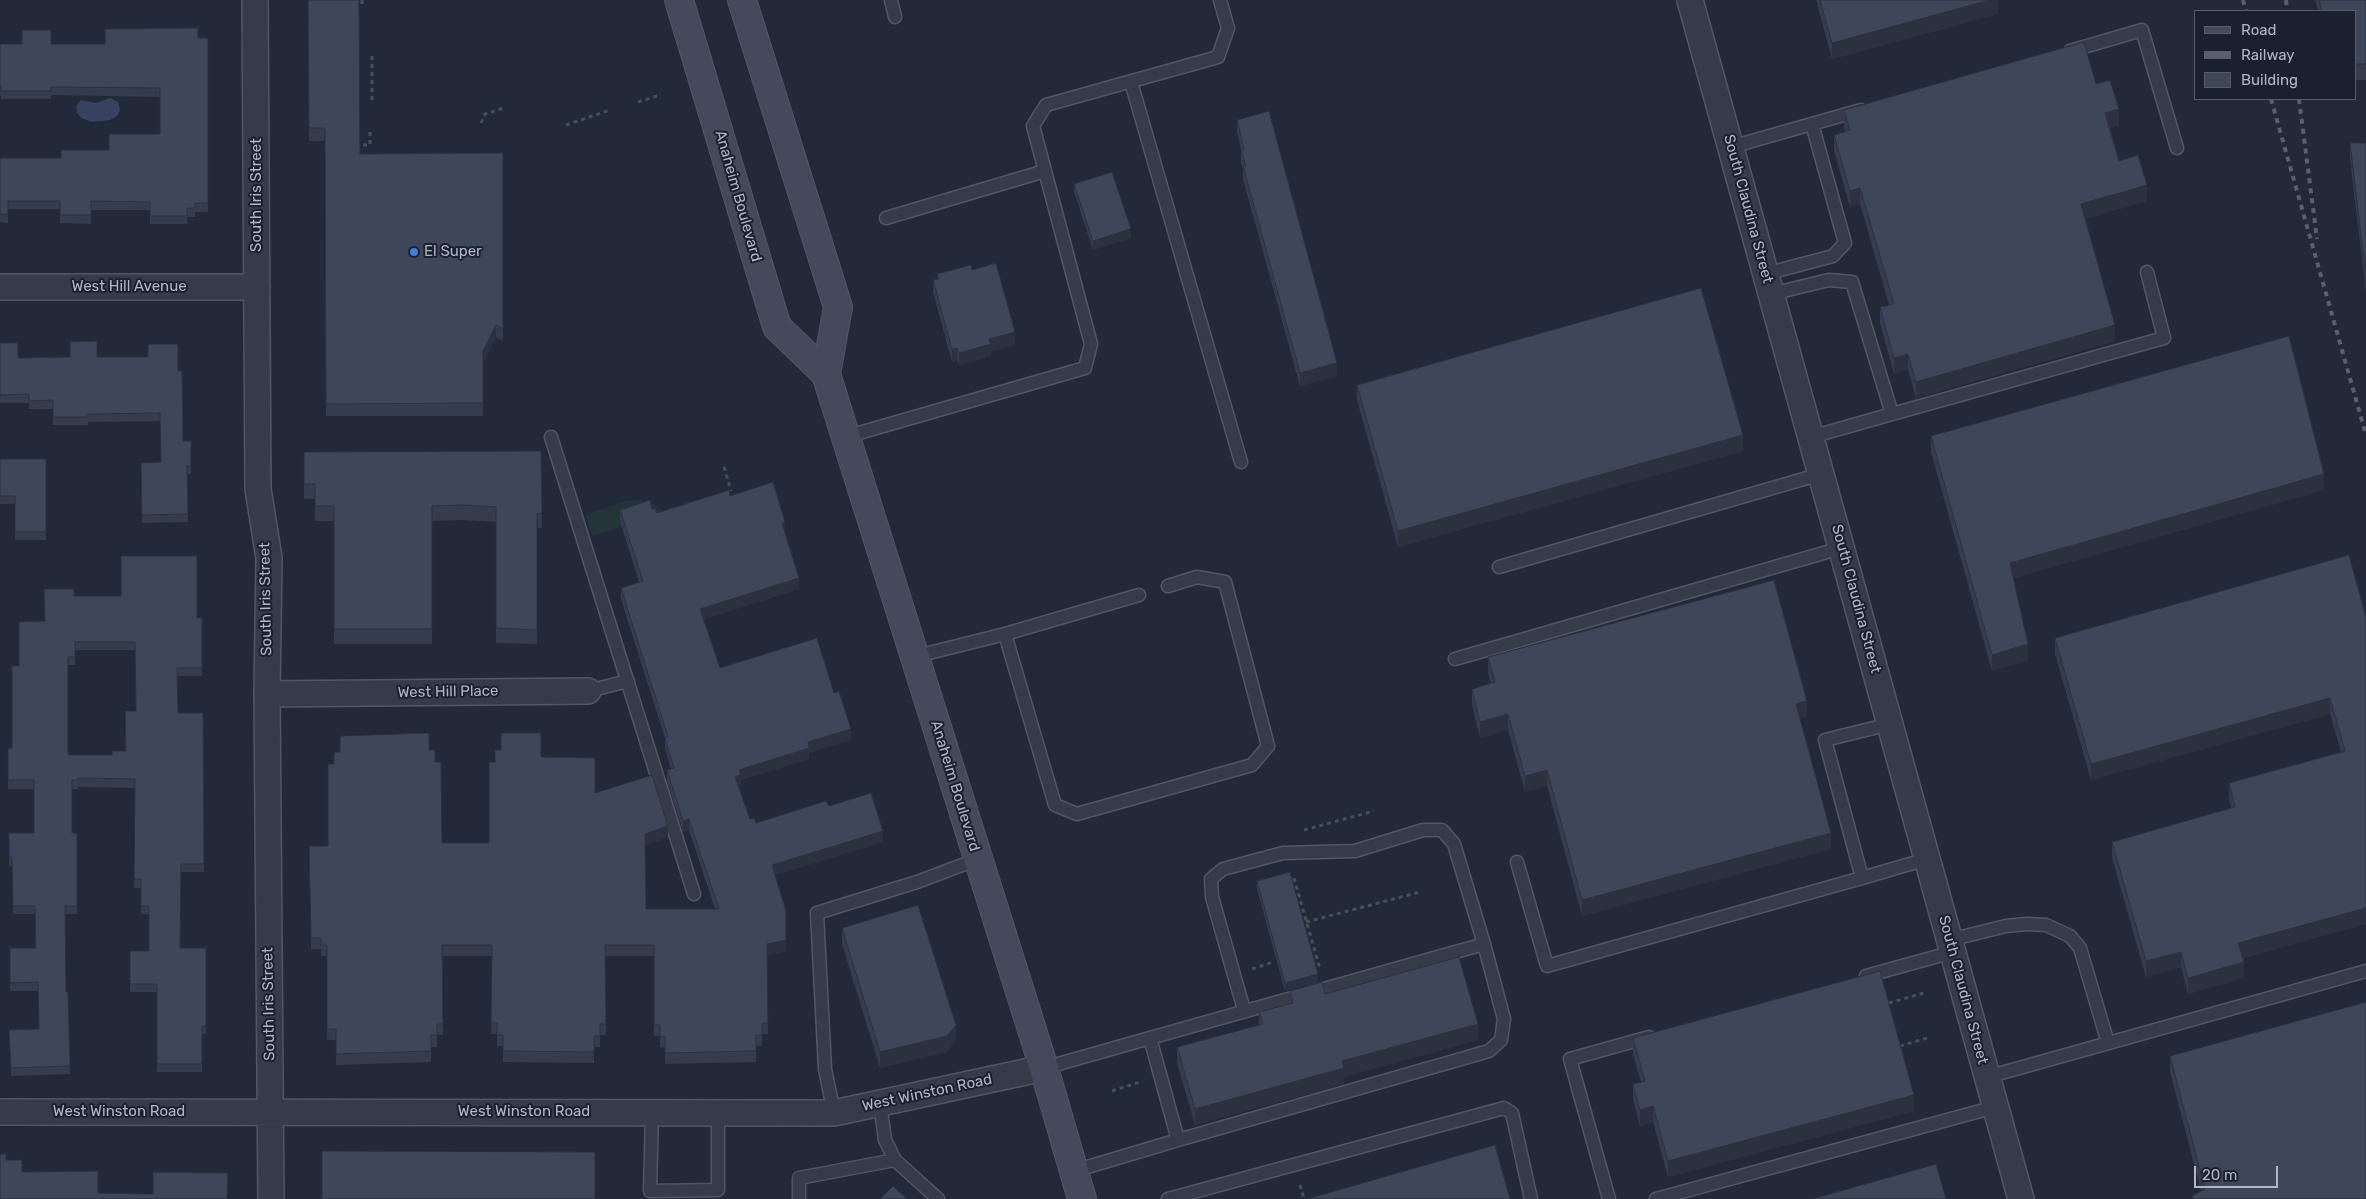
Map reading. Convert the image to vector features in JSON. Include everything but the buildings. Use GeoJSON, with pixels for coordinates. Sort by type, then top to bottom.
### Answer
{"type":"FeatureCollection","features":[{"type":"Feature","properties":{"kind":"main road","name":"Anaheim Boulevard"},"geometry":{"type":"LineString","coordinates":[[679,0],[777,328],[826,374]]}},
{"type":"Feature","properties":{"kind":"main road","name":"Anaheim Boulevard"},"geometry":{"type":"LineString","coordinates":[[742,0],[838,307],[826,374],[913,657],[1044,1068],[1082,1199]]}},
{"type":"Feature","properties":{"kind":"street","name":"South Iris Street"},"geometry":{"type":"LineString","coordinates":[[255,0],[258,489],[269,558],[267,694],[271,1199]]}},
{"type":"Feature","properties":{"kind":"street","name":"South Claudina Street"},"geometry":{"type":"LineString","coordinates":[[1690,0],[2021,1199]]}},
{"type":"Feature","properties":{"kind":"street","name":"West Hill Avenue"},"geometry":{"type":"LineString","coordinates":[[0,287],[257,287]]}},
{"type":"Feature","properties":{"kind":"street","name":"West Hill Place"},"geometry":{"type":"LineString","coordinates":[[267,694],[588,691]]}},
{"type":"Feature","properties":{"kind":"street","name":"West Winston Road"},"geometry":{"type":"LineString","coordinates":[[0,1112],[834,1113],[1044,1068]]}},
{"type":"Feature","properties":{"kind":"lane"},"geometry":{"type":"LineString","coordinates":[[891,0],[895,16]]}},
{"type":"Feature","properties":{"kind":"lane"},"geometry":{"type":"LineString","coordinates":[[845,438],[1086,368],[1091,344],[1033,126],[1046,105],[1218,57],[1228,28],[1220,0]]}},
{"type":"Feature","properties":{"kind":"lane"},"geometry":{"type":"LineString","coordinates":[[2057,54],[2142,30],[2177,148]]}},
{"type":"Feature","properties":{"kind":"lane"},"geometry":{"type":"LineString","coordinates":[[1131,82],[1241,462]]}},
{"type":"Feature","properties":{"kind":"lane"},"geometry":{"type":"LineString","coordinates":[[1731,147],[1878,105]]}},
{"type":"Feature","properties":{"kind":"lane"},"geometry":{"type":"LineString","coordinates":[[1768,284],[1833,256],[1845,243],[1812,124]]}},
{"type":"Feature","properties":{"kind":"lane"},"geometry":{"type":"LineString","coordinates":[[886,218],[1045,171]]}},
{"type":"Feature","properties":{"kind":"lane"},"geometry":{"type":"LineString","coordinates":[[1811,437],[2164,338],[2147,272]]}},
{"type":"Feature","properties":{"kind":"lane"},"geometry":{"type":"LineString","coordinates":[[1768,284],[1829,280],[1852,282],[1892,414]]}},
{"type":"Feature","properties":{"kind":"lane"},"geometry":{"type":"LineString","coordinates":[[551,438],[694,894]]}},
{"type":"Feature","properties":{"kind":"lane"},"geometry":{"type":"LineString","coordinates":[[1499,567],[1821,474]]}},
{"type":"Feature","properties":{"kind":"lane"},"geometry":{"type":"LineString","coordinates":[[1455,659],[1842,548]]}},
{"type":"Feature","properties":{"kind":"lane"},"geometry":{"type":"LineString","coordinates":[[1005,634],[1055,805],[1077,814],[1252,765],[1268,746],[1225,582],[1197,577],[1168,586]]}},
{"type":"Feature","properties":{"kind":"lane"},"geometry":{"type":"LineString","coordinates":[[913,657],[1005,634],[1139,595]]}},
{"type":"Feature","properties":{"kind":"lane","name":"West Hill Place"},"geometry":{"type":"LineString","coordinates":[[588,691],[628,680]]}},
{"type":"Feature","properties":{"kind":"lane"},"geometry":{"type":"LineString","coordinates":[[1862,878],[1825,740],[1890,724]]}},
{"type":"Feature","properties":{"kind":"lane"},"geometry":{"type":"LineString","coordinates":[[1074,1171],[1488,1051],[1501,1040],[1504,1019],[1454,844],[1442,830],[1423,830],[1355,851],[1283,853],[1223,869],[1211,879],[1212,897],[1244,1010]]}},
{"type":"Feature","properties":{"kind":"lane"},"geometry":{"type":"LineString","coordinates":[[834,1113],[825,1069],[817,913],[917,882],[978,859]]}},
{"type":"Feature","properties":{"kind":"lane"},"geometry":{"type":"LineString","coordinates":[[1518,862],[1547,966],[1927,859]]}},
{"type":"Feature","properties":{"kind":"lane"},"geometry":{"type":"LineString","coordinates":[[1853,980],[2006,926],[2027,924],[2046,926],[2070,936],[2080,948],[2108,1043]]}},
{"type":"Feature","properties":{"kind":"lane"},"geometry":{"type":"LineString","coordinates":[[1044,1068],[1244,1010],[1484,944]]}},
{"type":"Feature","properties":{"kind":"lane"},"geometry":{"type":"LineString","coordinates":[[1987,1078],[2366,971]]}},
{"type":"Feature","properties":{"kind":"lane"},"geometry":{"type":"LineString","coordinates":[[1609,1199],[1570,1059],[1665,1032]]}},
{"type":"Feature","properties":{"kind":"lane"},"geometry":{"type":"LineString","coordinates":[[1150,1038],[1178,1140]]}},
{"type":"Feature","properties":{"kind":"lane"},"geometry":{"type":"LineString","coordinates":[[880,1103],[885,1140],[894,1160],[938,1199]]}},
{"type":"Feature","properties":{"kind":"lane"},"geometry":{"type":"LineString","coordinates":[[1656,1199],[1995,1107]]}},
{"type":"Feature","properties":{"kind":"lane"},"geometry":{"type":"LineString","coordinates":[[1168,1199],[1504,1108],[1512,1113],[1531,1199]]}},
{"type":"Feature","properties":{"kind":"lane"},"geometry":{"type":"LineString","coordinates":[[652,1113],[650,1191],[718,1190],[718,1113]]}},
{"type":"Feature","properties":{"kind":"lane"},"geometry":{"type":"LineString","coordinates":[[799,1199],[799,1178],[841,1172],[894,1160]]}},
{"type":"Feature","properties":{"kind":"path"},"geometry":{"type":"LineString","coordinates":[[362,0],[362,7]]}},
{"type":"Feature","properties":{"kind":"path"},"geometry":{"type":"LineString","coordinates":[[372,56],[372,102]]}},
{"type":"Feature","properties":{"kind":"path"},"geometry":{"type":"LineString","coordinates":[[367,79],[372,79]]}},
{"type":"Feature","properties":{"kind":"path"},"geometry":{"type":"LineString","coordinates":[[638,102],[660,95]]}},
{"type":"Feature","properties":{"kind":"path"},"geometry":{"type":"LineString","coordinates":[[481,123],[484,114],[504,108]]}},
{"type":"Feature","properties":{"kind":"path"},"geometry":{"type":"LineString","coordinates":[[566,125],[610,110]]}},
{"type":"Feature","properties":{"kind":"path"},"geometry":{"type":"LineString","coordinates":[[363,145],[370,145],[370,132]]}},
{"type":"Feature","properties":{"kind":"path"},"geometry":{"type":"LineString","coordinates":[[724,467],[731,491]]}},
{"type":"Feature","properties":{"kind":"path"},"geometry":{"type":"LineString","coordinates":[[1300,831],[1374,811]]}},
{"type":"Feature","properties":{"kind":"path"},"geometry":{"type":"LineString","coordinates":[[1294,878],[1321,974]]}},
{"type":"Feature","properties":{"kind":"path"},"geometry":{"type":"LineString","coordinates":[[1306,922],[1420,892]]}},
{"type":"Feature","properties":{"kind":"path"},"geometry":{"type":"LineString","coordinates":[[1247,970],[1272,962]]}},
{"type":"Feature","properties":{"kind":"path"},"geometry":{"type":"LineString","coordinates":[[1888,1003],[1927,992]]}},
{"type":"Feature","properties":{"kind":"path"},"geometry":{"type":"LineString","coordinates":[[1900,1046],[1928,1038]]}},
{"type":"Feature","properties":{"kind":"path"},"geometry":{"type":"LineString","coordinates":[[1112,1091],[1145,1081]]}},
{"type":"Feature","properties":{"kind":"path"},"geometry":{"type":"LineString","coordinates":[[1298,1180],[1304,1199]]}},
{"type":"Feature","properties":{"kind":"shaded area"},"geometry":{"type":"Polygon","coordinates":[[[640,500],[656,505],[668,515],[620,521],[622,527],[592,536],[586,515],[625,501],[640,500]]]}},
{"type":"Feature","properties":{"kind":"water"},"geometry":{"type":"Polygon","coordinates":[[[110,98],[118,102],[120,110],[117,116],[110,120],[92,122],[81,118],[77,113],[76,106],[81,100],[96,103],[110,98]]]}},
{"type":"Feature","properties":{"kind":"railway"},"geometry":{"type":"LineString","coordinates":[[2243,0],[2246,10]]}},
{"type":"Feature","properties":{"kind":"railway"},"geometry":{"type":"LineString","coordinates":[[2286,0],[2287,10]]}},
{"type":"Feature","properties":{"kind":"railway"},"geometry":{"type":"LineString","coordinates":[[2271,100],[2366,435]]}},
{"type":"Feature","properties":{"kind":"railway"},"geometry":{"type":"LineString","coordinates":[[2299,100],[2317,239]]}},
{"type":"Feature","properties":{"kind":"place","name":"El Super"},"geometry":{"type":"Point","coordinates":[414,252]}}]}
